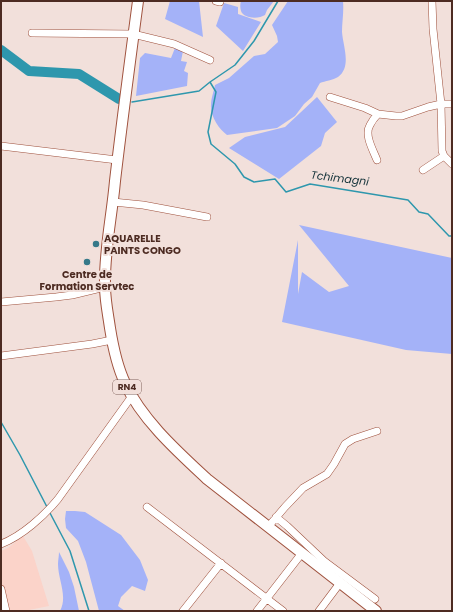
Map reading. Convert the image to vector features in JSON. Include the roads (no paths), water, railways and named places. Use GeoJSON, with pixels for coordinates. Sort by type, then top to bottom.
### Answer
{"type":"FeatureCollection","features":[{"type":"Feature","properties":{"kind":"highway","name":"RN4"},"geometry":{"type":"LineString","coordinates":[[138,1],[113,202],[105,287],[112,340],[120,372],[132,396],[145,415],[184,458],[207,479],[376,611]]}},
{"type":"Feature","properties":{"kind":"street"},"geometry":{"type":"LineString","coordinates":[[432,1],[433,29],[441,104],[442,145],[444,156],[452,164]]}},
{"type":"Feature","properties":{"kind":"street"},"geometry":{"type":"LineString","coordinates":[[32,34],[133,34],[174,44],[210,60]]}},
{"type":"Feature","properties":{"kind":"street"},"geometry":{"type":"LineString","coordinates":[[330,97],[365,108],[378,114],[396,116],[402,116],[441,104],[452,104]]}},
{"type":"Feature","properties":{"kind":"street"},"geometry":{"type":"LineString","coordinates":[[377,160],[370,142],[368,130],[369,126],[378,114]]}},
{"type":"Feature","properties":{"kind":"street"},"geometry":{"type":"LineString","coordinates":[[1,146],[118,160]]}},
{"type":"Feature","properties":{"kind":"street"},"geometry":{"type":"LineString","coordinates":[[423,170],[444,156]]}},
{"type":"Feature","properties":{"kind":"street"},"geometry":{"type":"LineString","coordinates":[[113,202],[143,205],[207,217]]}},
{"type":"Feature","properties":{"kind":"street"},"geometry":{"type":"LineString","coordinates":[[1,302],[56,298],[105,287]]}},
{"type":"Feature","properties":{"kind":"street"},"geometry":{"type":"LineString","coordinates":[[1,356],[112,340]]}},
{"type":"Feature","properties":{"kind":"street"},"geometry":{"type":"LineString","coordinates":[[1,544],[18,535],[48,511],[132,396]]}},
{"type":"Feature","properties":{"kind":"street"},"geometry":{"type":"LineString","coordinates":[[268,526],[303,488],[328,474],[345,444],[353,439],[377,431]]}},
{"type":"Feature","properties":{"kind":"street"},"geometry":{"type":"LineString","coordinates":[[146,507],[283,611]]}},
{"type":"Feature","properties":{"kind":"street"},"geometry":{"type":"LineString","coordinates":[[276,517],[324,561],[375,599]]}},
{"type":"Feature","properties":{"kind":"street"},"geometry":{"type":"LineString","coordinates":[[257,611],[302,553]]}},
{"type":"Feature","properties":{"kind":"street"},"geometry":{"type":"LineString","coordinates":[[183,611],[221,563]]}},
{"type":"Feature","properties":{"kind":"street"},"geometry":{"type":"LineString","coordinates":[[319,611],[340,583]]}},
{"type":"Feature","properties":{"kind":"street"},"geometry":{"type":"LineString","coordinates":[[1,589],[6,611]]}},
{"type":"Feature","properties":{"kind":"waterway"},"geometry":{"type":"LineString","coordinates":[[210,82],[235,65],[254,41],[278,1]]}},
{"type":"Feature","properties":{"kind":"waterway","name":"Tchimagni"},"geometry":{"type":"LineString","coordinates":[[1,50],[29,71],[79,74],[119,99]]}},
{"type":"Feature","properties":{"kind":"waterway","name":"Tchimagni"},"geometry":{"type":"LineString","coordinates":[[132,102],[199,91],[210,82],[216,92],[208,132],[211,144],[235,164],[244,177],[254,182],[275,179],[286,192],[310,184],[408,200],[419,212],[428,214],[449,236],[452,236]]}},
{"type":"Feature","properties":{"kind":"waterway"},"geometry":{"type":"LineString","coordinates":[[1,422],[47,507]]}},
{"type":"Feature","properties":{"kind":"waterway"},"geometry":{"type":"LineString","coordinates":[[50,513],[70,551],[89,611]]}},
{"type":"Feature","properties":{"kind":"place","name":"AQUARELLE PAINTS CONGO"},"geometry":{"type":"Point","coordinates":[96,244]}},
{"type":"Feature","properties":{"kind":"place","name":"Centre de Formation Servtec"},"geometry":{"type":"Point","coordinates":[87,262]}}]}
